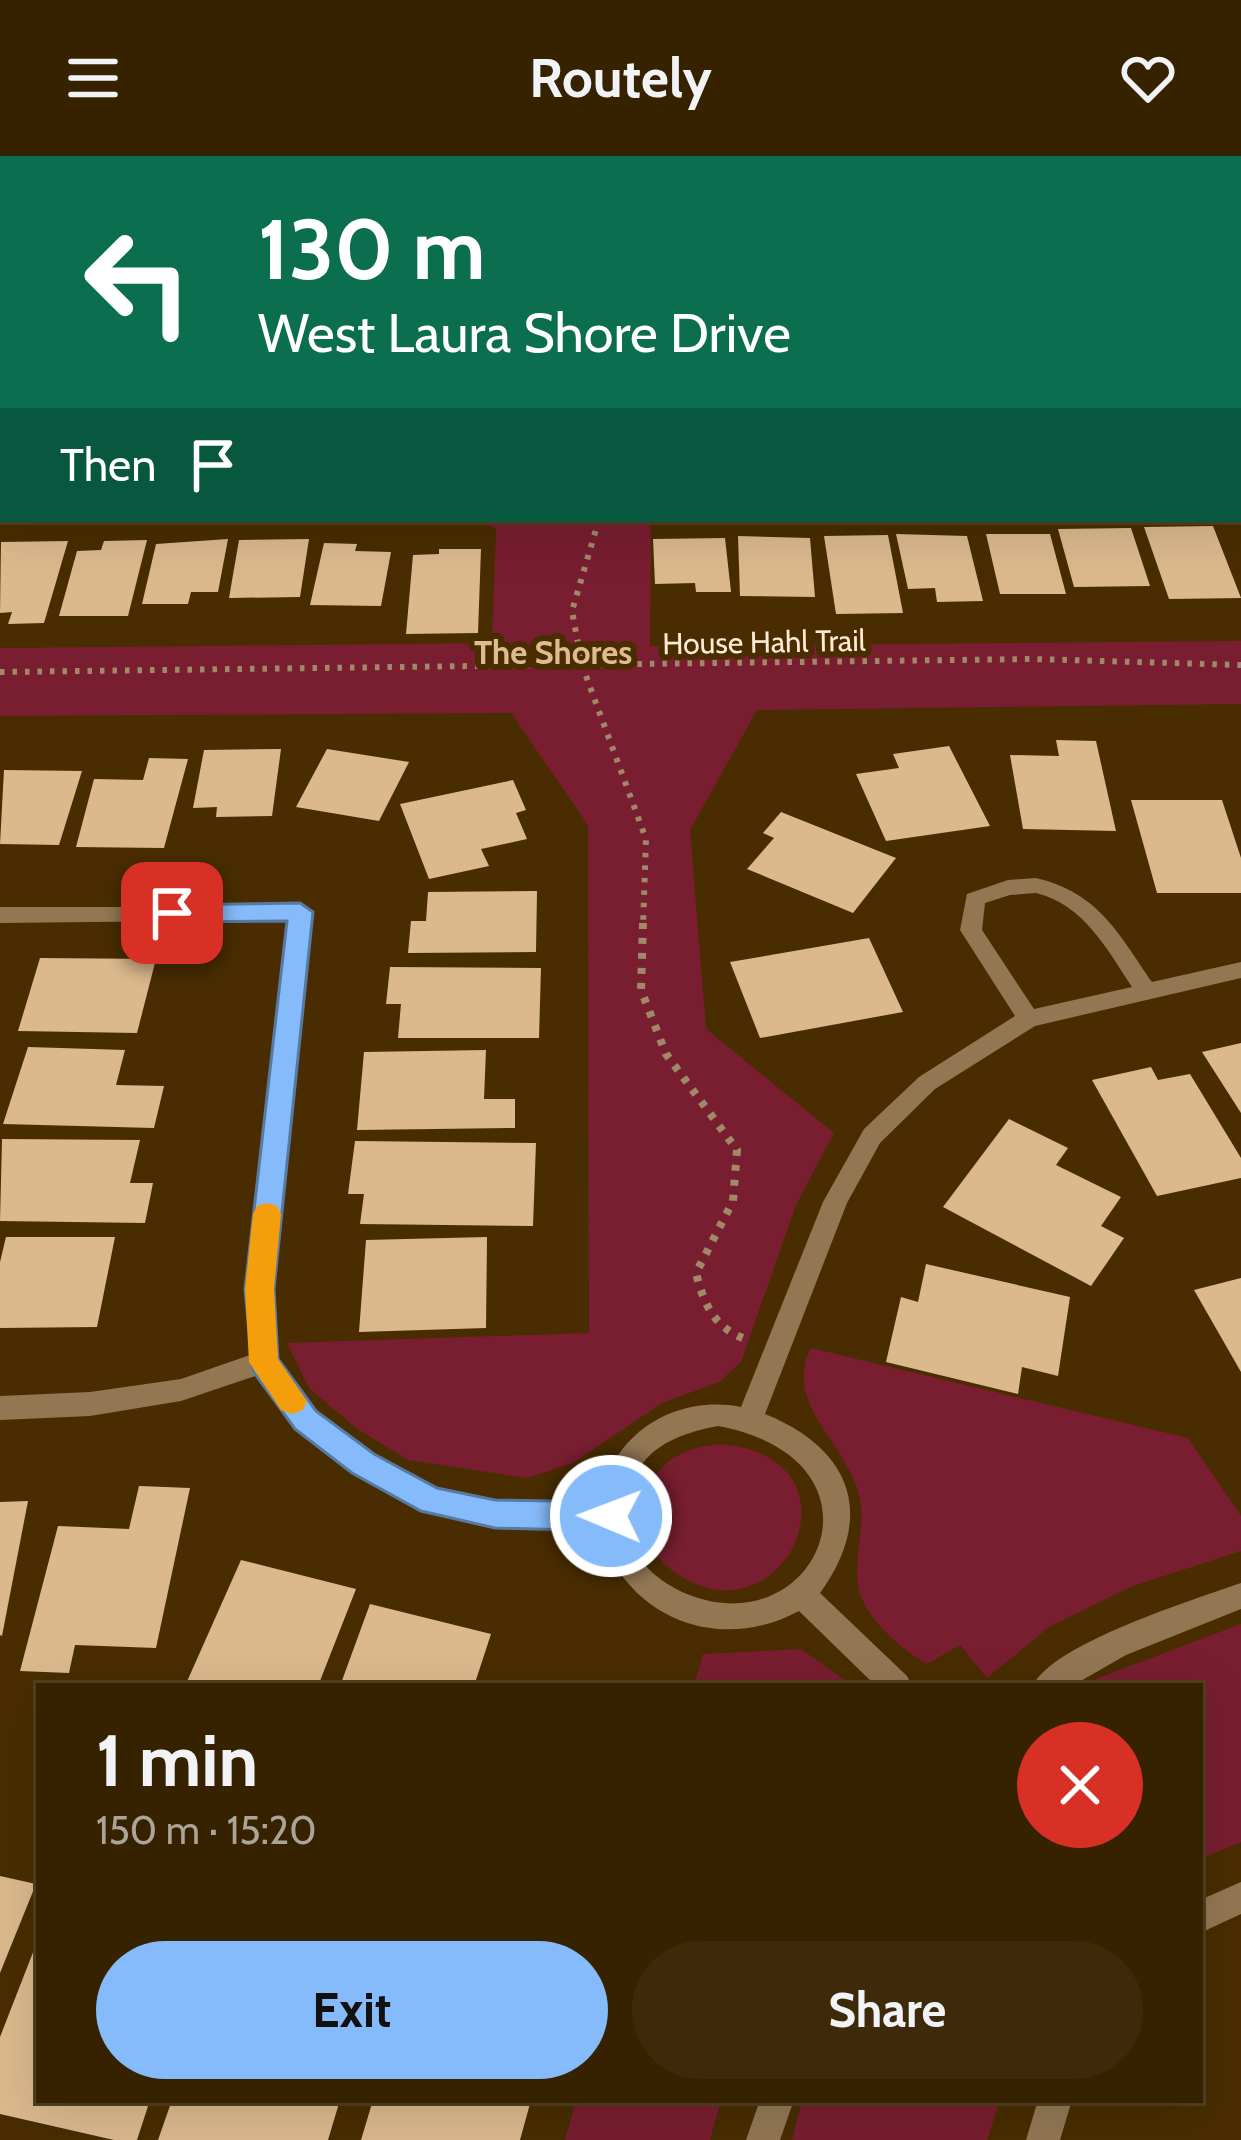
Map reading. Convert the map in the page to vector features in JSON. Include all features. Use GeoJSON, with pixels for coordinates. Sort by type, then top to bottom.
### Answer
{"type":"FeatureCollection","features":[{"type":"Feature","properties":{"kind":"street"},"geometry":{"type":"LineString","coordinates":[[1028,1019],[971,930],[975,899],[1014,882],[1059,889],[1088,908],[1147,992]]}},
{"type":"Feature","properties":{"kind":"street"},"geometry":{"type":"LineString","coordinates":[[0,915],[300,912],[259,1289],[264,1362],[306,1420],[363,1464],[432,1501],[495,1514],[611,1516]]}},
{"type":"Feature","properties":{"kind":"street"},"geometry":{"type":"LineString","coordinates":[[750,1417],[835,1202],[872,1136],[927,1083],[1028,1019],[1241,970]]}},
{"type":"Feature","properties":{"kind":"street"},"geometry":{"type":"LineString","coordinates":[[0,1408],[91,1405],[181,1390],[264,1362]]}},
{"type":"Feature","properties":{"kind":"street"},"geometry":{"type":"LineString","coordinates":[[718,1414],[750,1417],[798,1440],[827,1472],[840,1510],[831,1560],[802,1595],[766,1613],[725,1618],[677,1608],[643,1584],[620,1551],[611,1516],[619,1475],[642,1443],[676,1422],[718,1414]]}},
{"type":"Feature","properties":{"kind":"street"},"geometry":{"type":"LineString","coordinates":[[802,1595],[894,1683]]}},
{"type":"Feature","properties":{"kind":"street"},"geometry":{"type":"LineString","coordinates":[[1052,1683],[1147,1634],[1241,1596]]}},
{"type":"Feature","properties":{"kind":"street"},"geometry":{"type":"LineString","coordinates":[[1203,1916],[1241,1898]]}},
{"type":"Feature","properties":{"kind":"street"},"geometry":{"type":"LineString","coordinates":[[763,2140],[776,2103]]}},
{"type":"Feature","properties":{"kind":"street"},"geometry":{"type":"LineString","coordinates":[[1043,2140],[1054,2103]]}},
{"type":"Feature","properties":{"kind":"path"},"geometry":{"type":"LineString","coordinates":[[598,522],[572,610],[582,665],[646,839],[641,990],[666,1054],[736,1150],[733,1201],[695,1274],[705,1311],[737,1337],[778,1347]]}},
{"type":"Feature","properties":{"kind":"path","name":"House Hahl Trail"},"geometry":{"type":"LineString","coordinates":[[0,672],[1033,659],[1241,665]]}},
{"type":"Feature","properties":{"kind":"shaded area"},"geometry":{"type":"Polygon","coordinates":[[[487,522],[651,522],[650,646],[1241,641],[1241,704],[757,710],[690,830],[706,1029],[834,1133],[796,1205],[741,1362],[719,1382],[662,1403],[573,1463],[527,1478],[408,1460],[356,1428],[309,1388],[287,1343],[589,1333],[588,825],[511,713],[0,716],[0,648],[492,643],[496,530],[487,522]]]}},
{"type":"Feature","properties":{"kind":"shaded area"},"geometry":{"type":"Polygon","coordinates":[[[811,1348],[1188,1438],[1241,1516],[1241,1551],[1130,1587],[1049,1627],[987,1678],[960,1645],[927,1664],[890,1636],[862,1599],[857,1574],[861,1504],[851,1472],[818,1421],[804,1386],[811,1348]]]}},
{"type":"Feature","properties":{"kind":"shaded area"},"geometry":{"type":"Polygon","coordinates":[[[718,1444],[766,1456],[793,1481],[802,1512],[795,1544],[775,1571],[745,1588],[709,1588],[668,1567],[645,1530],[645,1500],[657,1474],[679,1455],[718,1444]]]}},
{"type":"Feature","properties":{"kind":"shaded area"},"geometry":{"type":"Polygon","coordinates":[[[1241,1624],[1241,1842],[1203,1858],[1203,1683],[1093,1683],[1241,1624]]]}},
{"type":"Feature","properties":{"kind":"shaded area"},"geometry":{"type":"Polygon","coordinates":[[[801,1649],[849,1683],[695,1683],[703,1654],[801,1649]]]}},
{"type":"Feature","properties":{"kind":"shaded area"},"geometry":{"type":"Polygon","coordinates":[[[575,2103],[720,2103],[710,2140],[565,2140],[575,2103]]]}},
{"type":"Feature","properties":{"kind":"shaded area"},"geometry":{"type":"Polygon","coordinates":[[[801,2103],[999,2103],[987,2140],[792,2140],[801,2103]]]}},
{"type":"Feature","properties":{"kind":"building"},"geometry":{"type":"Polygon","coordinates":[[[1213,526],[1241,598],[1169,599],[1144,527],[1213,526]]]}},
{"type":"Feature","properties":{"kind":"building"},"geometry":{"type":"Polygon","coordinates":[[[1131,528],[1150,586],[1074,587],[1058,529],[1131,528]]]}},
{"type":"Feature","properties":{"kind":"building"},"geometry":{"type":"Polygon","coordinates":[[[896,534],[967,536],[983,601],[937,602],[935,588],[908,589],[896,534]]]}},
{"type":"Feature","properties":{"kind":"building"},"geometry":{"type":"Polygon","coordinates":[[[986,534],[1050,534],[1066,594],[1000,594],[986,534]]]}},
{"type":"Feature","properties":{"kind":"building"},"geometry":{"type":"Polygon","coordinates":[[[888,535],[903,613],[836,614],[824,536],[888,535]]]}},
{"type":"Feature","properties":{"kind":"building"},"geometry":{"type":"Polygon","coordinates":[[[738,536],[810,538],[815,597],[740,596],[738,536]]]}},
{"type":"Feature","properties":{"kind":"building"},"geometry":{"type":"Polygon","coordinates":[[[725,538],[731,592],[696,592],[695,583],[655,584],[653,539],[725,538]]]}},
{"type":"Feature","properties":{"kind":"building"},"geometry":{"type":"Polygon","coordinates":[[[228,539],[218,592],[191,592],[188,604],[142,604],[156,544],[228,539]]]}},
{"type":"Feature","properties":{"kind":"building"},"geometry":{"type":"Polygon","coordinates":[[[309,539],[300,597],[229,598],[239,540],[309,539]]]}},
{"type":"Feature","properties":{"kind":"building"},"geometry":{"type":"Polygon","coordinates":[[[147,540],[128,616],[59,616],[77,551],[101,550],[104,541],[147,540]]]}},
{"type":"Feature","properties":{"kind":"building"},"geometry":{"type":"Polygon","coordinates":[[[68,541],[44,623],[8,624],[12,612],[0,613],[1,542],[68,541]]]}},
{"type":"Feature","properties":{"kind":"building"},"geometry":{"type":"Polygon","coordinates":[[[324,543],[357,544],[355,551],[391,552],[381,606],[310,605],[324,543]]]}},
{"type":"Feature","properties":{"kind":"building"},"geometry":{"type":"Polygon","coordinates":[[[439,549],[481,549],[478,633],[406,634],[413,555],[439,554],[439,549]]]}},
{"type":"Feature","properties":{"kind":"building"},"geometry":{"type":"Polygon","coordinates":[[[1056,740],[1096,741],[1116,831],[1023,829],[1010,755],[1059,756],[1056,740]]]}},
{"type":"Feature","properties":{"kind":"building"},"geometry":{"type":"Polygon","coordinates":[[[949,746],[990,826],[886,841],[856,774],[899,768],[893,754],[949,746]]]}},
{"type":"Feature","properties":{"kind":"building"},"geometry":{"type":"Polygon","coordinates":[[[281,749],[272,816],[216,817],[217,807],[193,808],[204,750],[281,749]]]}},
{"type":"Feature","properties":{"kind":"building"},"geometry":{"type":"Polygon","coordinates":[[[327,749],[409,762],[379,821],[296,807],[327,749]]]}},
{"type":"Feature","properties":{"kind":"building"},"geometry":{"type":"Polygon","coordinates":[[[149,758],[188,759],[164,848],[76,847],[94,779],[143,780],[149,758]]]}},
{"type":"Feature","properties":{"kind":"building"},"geometry":{"type":"Polygon","coordinates":[[[4,770],[82,771],[59,845],[0,844],[4,770]]]}},
{"type":"Feature","properties":{"kind":"building"},"geometry":{"type":"Polygon","coordinates":[[[513,780],[526,810],[516,813],[527,839],[481,849],[489,866],[429,879],[400,804],[513,780]]]}},
{"type":"Feature","properties":{"kind":"building"},"geometry":{"type":"Polygon","coordinates":[[[1131,800],[1222,800],[1241,858],[1241,893],[1157,893],[1131,800]]]}},
{"type":"Feature","properties":{"kind":"building"},"geometry":{"type":"Polygon","coordinates":[[[781,812],[896,858],[853,913],[747,869],[774,838],[763,833],[781,812]]]}},
{"type":"Feature","properties":{"kind":"building"},"geometry":{"type":"Polygon","coordinates":[[[537,891],[536,952],[408,953],[411,921],[426,921],[428,892],[537,891]]]}},
{"type":"Feature","properties":{"kind":"building"},"geometry":{"type":"Polygon","coordinates":[[[869,938],[903,1012],[760,1038],[730,962],[869,938]]]}},
{"type":"Feature","properties":{"kind":"building"},"geometry":{"type":"Polygon","coordinates":[[[40,958],[156,959],[137,1033],[18,1031],[40,958]]]}},
{"type":"Feature","properties":{"kind":"building"},"geometry":{"type":"Polygon","coordinates":[[[390,967],[541,968],[539,1038],[398,1038],[401,1004],[386,1004],[390,967]]]}},
{"type":"Feature","properties":{"kind":"building"},"geometry":{"type":"Polygon","coordinates":[[[1241,1043],[1241,1113],[1202,1052],[1241,1043]]]}},
{"type":"Feature","properties":{"kind":"building"},"geometry":{"type":"Polygon","coordinates":[[[28,1047],[125,1050],[116,1085],[164,1086],[154,1128],[3,1124],[28,1047]]]}},
{"type":"Feature","properties":{"kind":"building"},"geometry":{"type":"Polygon","coordinates":[[[486,1050],[484,1099],[515,1099],[515,1128],[357,1130],[364,1052],[486,1050]]]}},
{"type":"Feature","properties":{"kind":"building"},"geometry":{"type":"Polygon","coordinates":[[[1151,1067],[1158,1080],[1190,1074],[1241,1158],[1241,1178],[1157,1196],[1092,1080],[1151,1067]]]}},
{"type":"Feature","properties":{"kind":"building"},"geometry":{"type":"Polygon","coordinates":[[[1009,1119],[1068,1148],[1056,1165],[1121,1197],[1101,1226],[1124,1238],[1091,1286],[943,1207],[1009,1119]]]}},
{"type":"Feature","properties":{"kind":"building"},"geometry":{"type":"Polygon","coordinates":[[[2,1139],[140,1140],[130,1183],[153,1183],[145,1223],[0,1221],[2,1139]]]}},
{"type":"Feature","properties":{"kind":"building"},"geometry":{"type":"Polygon","coordinates":[[[355,1141],[536,1143],[533,1226],[360,1224],[364,1194],[348,1194],[355,1141]]]}},
{"type":"Feature","properties":{"kind":"building"},"geometry":{"type":"Polygon","coordinates":[[[6,1237],[115,1237],[97,1327],[0,1328],[0,1262],[6,1237]]]}},
{"type":"Feature","properties":{"kind":"building"},"geometry":{"type":"Polygon","coordinates":[[[487,1237],[486,1328],[359,1332],[366,1240],[487,1237]]]}},
{"type":"Feature","properties":{"kind":"building"},"geometry":{"type":"Polygon","coordinates":[[[926,1264],[1070,1297],[1058,1376],[1022,1367],[1018,1394],[886,1362],[901,1297],[918,1302],[926,1264]]]}},
{"type":"Feature","properties":{"kind":"building"},"geometry":{"type":"Polygon","coordinates":[[[1241,1278],[1241,1372],[1194,1290],[1241,1278]]]}},
{"type":"Feature","properties":{"kind":"building"},"geometry":{"type":"Polygon","coordinates":[[[139,1486],[190,1488],[156,1648],[75,1645],[69,1673],[20,1671],[58,1526],[129,1529],[139,1486]]]}},
{"type":"Feature","properties":{"kind":"building"},"geometry":{"type":"Polygon","coordinates":[[[28,1501],[2,1636],[0,1502],[28,1501]]]}},
{"type":"Feature","properties":{"kind":"building"},"geometry":{"type":"Polygon","coordinates":[[[241,1560],[356,1589],[319,1683],[186,1683],[241,1560]]]}},
{"type":"Feature","properties":{"kind":"building"},"geometry":{"type":"Polygon","coordinates":[[[370,1604],[491,1634],[475,1683],[341,1683],[370,1604]]]}},
{"type":"Feature","properties":{"kind":"building"},"geometry":{"type":"Polygon","coordinates":[[[0,1876],[36,1884],[0,1973],[0,1876]]]}},
{"type":"Feature","properties":{"kind":"building"},"geometry":{"type":"Polygon","coordinates":[[[36,1945],[36,2103],[149,2103],[137,2140],[114,2140],[0,2114],[0,2037],[36,1945]]]}},
{"type":"Feature","properties":{"kind":"building"},"geometry":{"type":"Polygon","coordinates":[[[171,2103],[339,2103],[328,2140],[158,2140],[171,2103]]]}},
{"type":"Feature","properties":{"kind":"building"},"geometry":{"type":"Polygon","coordinates":[[[372,2103],[530,2103],[520,2140],[361,2140],[372,2103]]]}},
{"type":"Feature","properties":{"kind":"slow traffic"},"geometry":{"type":"LineString","coordinates":[[267,1214],[259,1289],[264,1362],[292,1401]]}},
{"type":"Feature","properties":{"kind":"district","name":"The Shores"},"geometry":{"type":"Point","coordinates":[553,652]}},
{"type":"Feature","properties":{"kind":"route"},"geometry":{"type":"LineString","coordinates":[[172,913],[300,912],[259,1289],[264,1362],[306,1420],[363,1464],[432,1501],[495,1514],[611,1516]]}}]}
